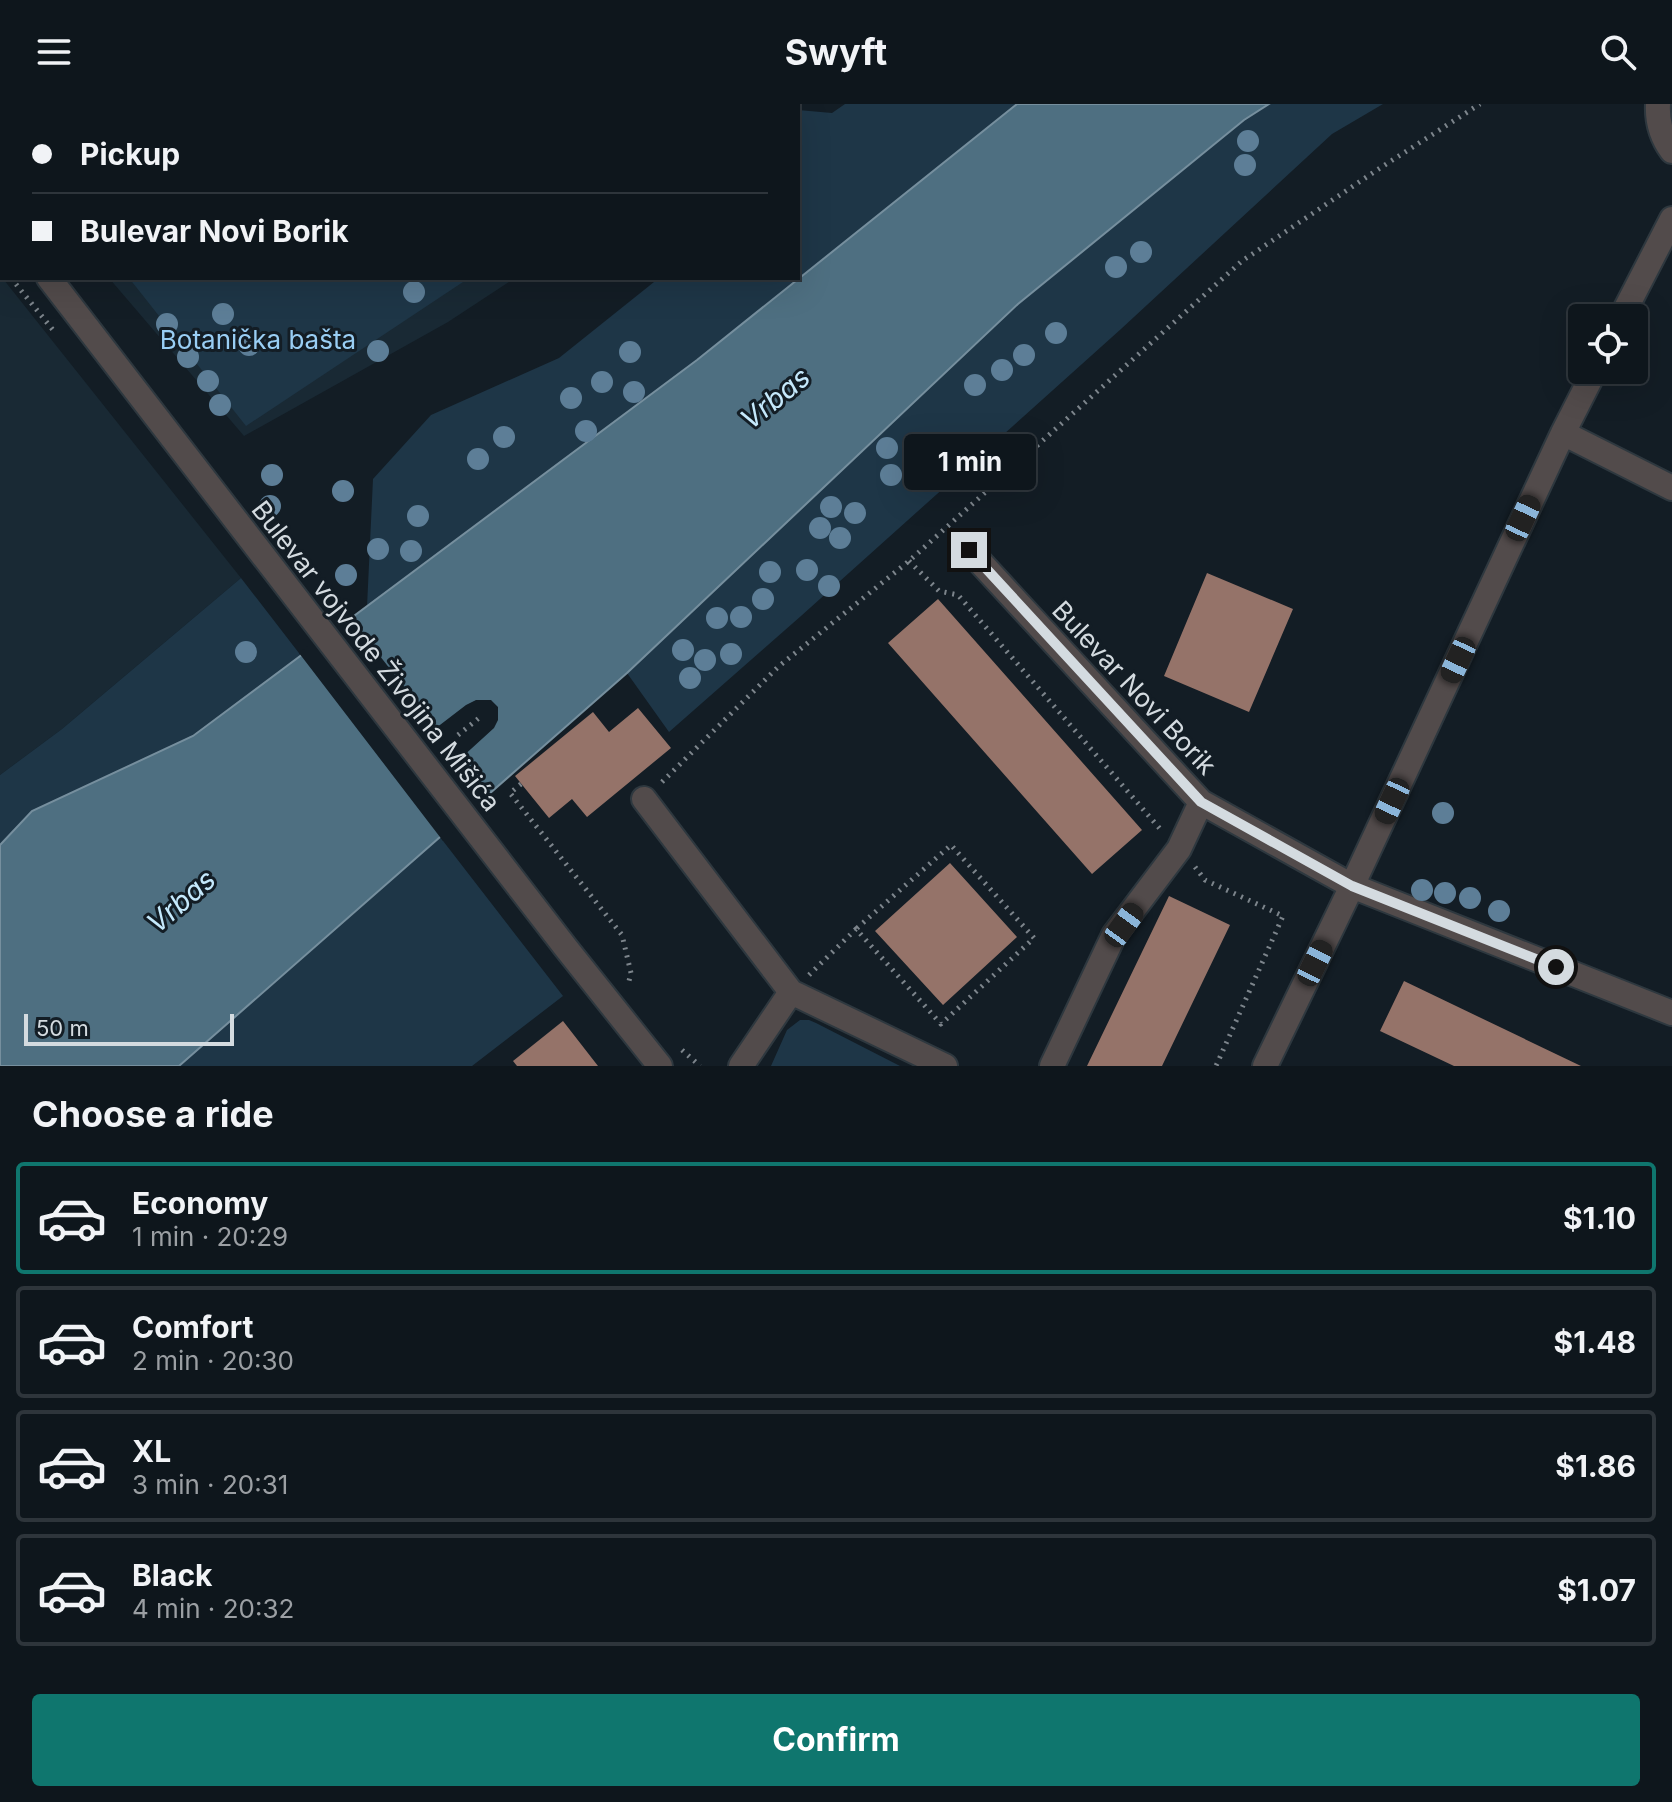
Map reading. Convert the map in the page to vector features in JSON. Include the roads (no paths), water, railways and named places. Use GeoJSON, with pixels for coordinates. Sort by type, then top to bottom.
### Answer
{"type":"FeatureCollection","features":[{"type":"Feature","properties":{"kind":"street"},"geometry":{"type":"LineString","coordinates":[[1658,104],[1664,139],[1672,151]]}},
{"type":"Feature","properties":{"kind":"street"},"geometry":{"type":"LineString","coordinates":[[1628,304],[1672,219]]}},
{"type":"Feature","properties":{"kind":"street","name":"Bulevar vojvode Živojina Mišića"},"geometry":{"type":"LineString","coordinates":[[51,280],[660,1066]]}},
{"type":"Feature","properties":{"kind":"street"},"geometry":{"type":"LineString","coordinates":[[1265,1066],[1588,384]]}},
{"type":"Feature","properties":{"kind":"street"},"geometry":{"type":"LineString","coordinates":[[1563,433],[1672,488]]}},
{"type":"Feature","properties":{"kind":"street","name":"Bulevar Novi Borik"},"geometry":{"type":"LineString","coordinates":[[969,550],[1201,802],[1352,886],[1672,1013]]}},
{"type":"Feature","properties":{"kind":"street"},"geometry":{"type":"LineString","coordinates":[[644,799],[791,992],[945,1066]]}},
{"type":"Feature","properties":{"kind":"street"},"geometry":{"type":"LineString","coordinates":[[1052,1066],[1114,935],[1179,849],[1201,802]]}},
{"type":"Feature","properties":{"kind":"street"},"geometry":{"type":"LineString","coordinates":[[741,1066],[791,992]]}},
{"type":"Feature","properties":{"kind":"water","name":"Vrbas"},"geometry":{"type":"Polygon","coordinates":[[[1017,104],[1269,104],[1244,120],[1018,304],[627,673],[179,1066],[0,1066],[0,845],[32,811],[193,736],[697,360],[1017,104]]]}},
{"type":"Feature","properties":{"kind":"park label","name":"Botanička bašta"},"geometry":{"type":"Point","coordinates":[258,340]}}]}
